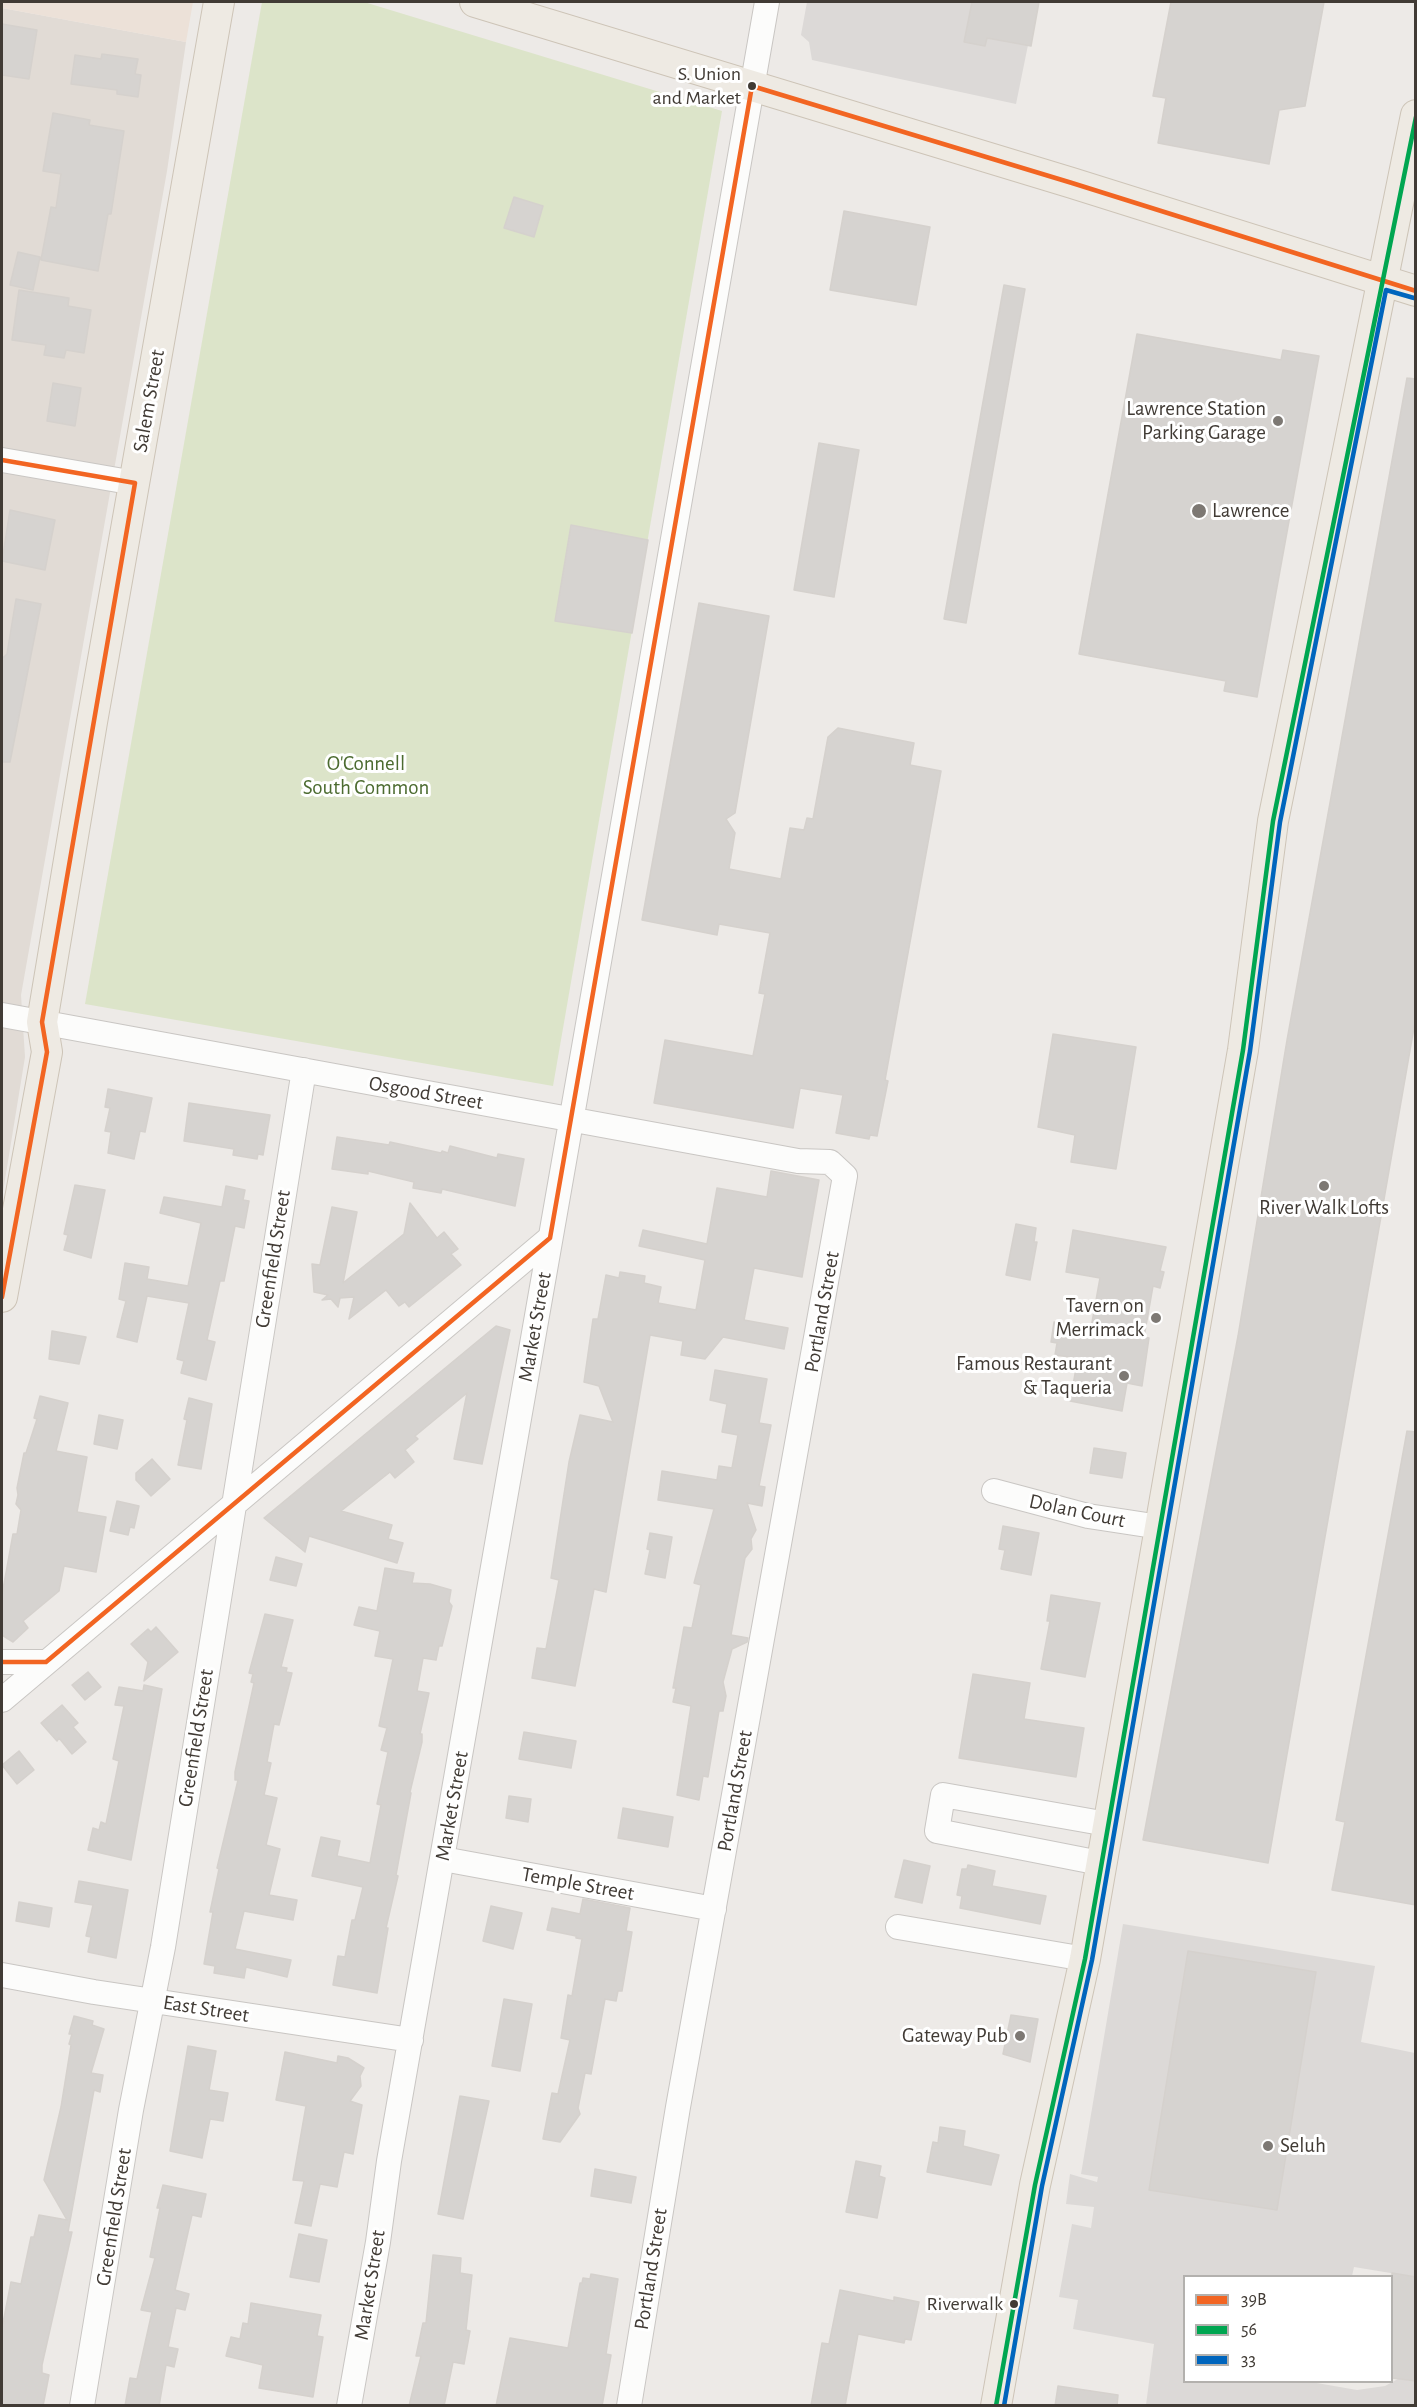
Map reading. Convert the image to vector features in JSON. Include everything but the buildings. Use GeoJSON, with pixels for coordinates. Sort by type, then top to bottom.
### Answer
{"type":"FeatureCollection","features":[{"type":"Feature","properties":{"kind":"main road","name":"Salem Street"},"geometry":{"type":"LineString","coordinates":[[2,1297],[47,1052],[42,1022],[219,2]]}},
{"type":"Feature","properties":{"kind":"main road"},"geometry":{"type":"LineString","coordinates":[[488,3],[1416,291]]}},
{"type":"Feature","properties":{"kind":"main road"},"geometry":{"type":"LineString","coordinates":[[996,2406],[1035,2185],[1084,1959],[1160,1527],[1243,1050],[1273,821],[1380,281],[1416,115]]}},
{"type":"Feature","properties":{"kind":"street","name":"Market Street"},"geometry":{"type":"LineString","coordinates":[[349,2406],[570,1119],[767,2]]}},
{"type":"Feature","properties":{"kind":"street"},"geometry":{"type":"LineString","coordinates":[[2,460],[135,483]]}},
{"type":"Feature","properties":{"kind":"street","name":"Osgood Street"},"geometry":{"type":"LineString","coordinates":[[2,1015],[798,1161],[830,1162],[845,1176]]}},
{"type":"Feature","properties":{"kind":"street","name":"Greenfield Street"},"geometry":{"type":"LineString","coordinates":[[82,2406],[131,2110],[165,1935],[304,1070]]}},
{"type":"Feature","properties":{"kind":"street","name":"Portland Street"},"geometry":{"type":"LineString","coordinates":[[629,2406],[678,2107],[845,1176]]}},
{"type":"Feature","properties":{"kind":"street"},"geometry":{"type":"LineString","coordinates":[[2,1700],[550,1238]]}},
{"type":"Feature","properties":{"kind":"street","name":"Dolan Court"},"geometry":{"type":"LineString","coordinates":[[994,1491],[1088,1516],[1160,1527]]}},
{"type":"Feature","properties":{"kind":"street"},"geometry":{"type":"LineString","coordinates":[[2,1662],[46,1662]]}},
{"type":"Feature","properties":{"kind":"street"},"geometry":{"type":"LineString","coordinates":[[1100,1863],[937,1831],[944,1795],[1107,1824]]}},
{"type":"Feature","properties":{"kind":"street","name":"Temple Street"},"geometry":{"type":"LineString","coordinates":[[443,1859],[714,1909]]}},
{"type":"Feature","properties":{"kind":"street"},"geometry":{"type":"LineString","coordinates":[[898,1927],[1084,1959]]}},
{"type":"Feature","properties":{"kind":"street","name":"East Street"},"geometry":{"type":"LineString","coordinates":[[2,1975],[152,2001],[411,2040]]}},
{"type":"Feature","properties":{"kind":"shaded area"},"geometry":{"type":"Polygon","coordinates":[[[2,2],[193,2],[186,42],[2,8],[2,2]]]}},
{"type":"Feature","properties":{"kind":"shaded area"},"geometry":{"type":"Polygon","coordinates":[[[807,2],[972,2],[965,42],[985,46],[987,38],[1028,45],[1016,104],[812,60],[809,42],[801,35],[807,2]]]}},
{"type":"Feature","properties":{"kind":"shaded area"},"geometry":{"type":"Polygon","coordinates":[[[2,8],[186,42],[167,171],[21,995],[25,1057],[2,1198],[2,8]]]}},
{"type":"Feature","properties":{"kind":"shaded area"},"geometry":{"type":"Polygon","coordinates":[[[1123,1924],[1375,1966],[1361,2042],[1415,2053],[1415,2277],[1354,2267],[1352,2275],[1183,2275],[1183,2383],[1317,2383],[1357,2390],[1385,2386],[1398,2379],[1415,2381],[1415,2405],[1146,2405],[1154,2344],[1073,2329],[1078,2300],[1059,2297],[1072,2224],[1091,2228],[1094,2207],[1066,2204],[1070,2174],[1097,2182],[1098,2177],[1081,2174],[1123,1924]]]}},
{"type":"Feature","properties":{"kind":"green space","name":"O'Connell South Common"},"geometry":{"type":"Polygon","coordinates":[[[262,2],[364,2],[722,111],[553,1086],[85,1004],[262,2]]]}},
{"type":"Feature","properties":{"kind":"transit line","name":"39B"},"geometry":{"type":"LineString","coordinates":[[2,1662],[46,1662],[550,1238],[752,86],[1416,291]]}},
{"type":"Feature","properties":{"kind":"transit line","name":"56"},"geometry":{"type":"LineString","coordinates":[[996,2406],[1035,2185],[1085,1959],[1243,1050],[1273,821],[1416,117]]}},
{"type":"Feature","properties":{"kind":"transit line","name":"33"},"geometry":{"type":"LineString","coordinates":[[1004,2406],[1042,2186],[1092,1960],[1250,1051],[1280,822],[1386,290],[1414,298]]}},
{"type":"Feature","properties":{"kind":"transit line","name":"39B"},"geometry":{"type":"LineString","coordinates":[[2,460],[135,483],[42,1022],[47,1052],[2,1297]]}},
{"type":"Feature","properties":{"kind":"place","name":"S. Union and Market"},"geometry":{"type":"Point","coordinates":[752,86]}},
{"type":"Feature","properties":{"kind":"place","name":"Lawrence Station Parking Garage"},"geometry":{"type":"Point","coordinates":[1278,421]}},
{"type":"Feature","properties":{"kind":"place","name":"Lawrence"},"geometry":{"type":"Point","coordinates":[1199,511]}},
{"type":"Feature","properties":{"kind":"place","name":"River Walk Lofts"},"geometry":{"type":"Point","coordinates":[1324,1186]}},
{"type":"Feature","properties":{"kind":"place","name":"Tavern on Merrimack"},"geometry":{"type":"Point","coordinates":[1156,1318]}},
{"type":"Feature","properties":{"kind":"place","name":"Famous Restaurant & Taqueria"},"geometry":{"type":"Point","coordinates":[1124,1376]}},
{"type":"Feature","properties":{"kind":"place","name":"Gateway Pub"},"geometry":{"type":"Point","coordinates":[1020,2036]}},
{"type":"Feature","properties":{"kind":"place","name":"Seluh"},"geometry":{"type":"Point","coordinates":[1268,2146]}},
{"type":"Feature","properties":{"kind":"place","name":"Riverwalk"},"geometry":{"type":"Point","coordinates":[1014,2304]}}]}
